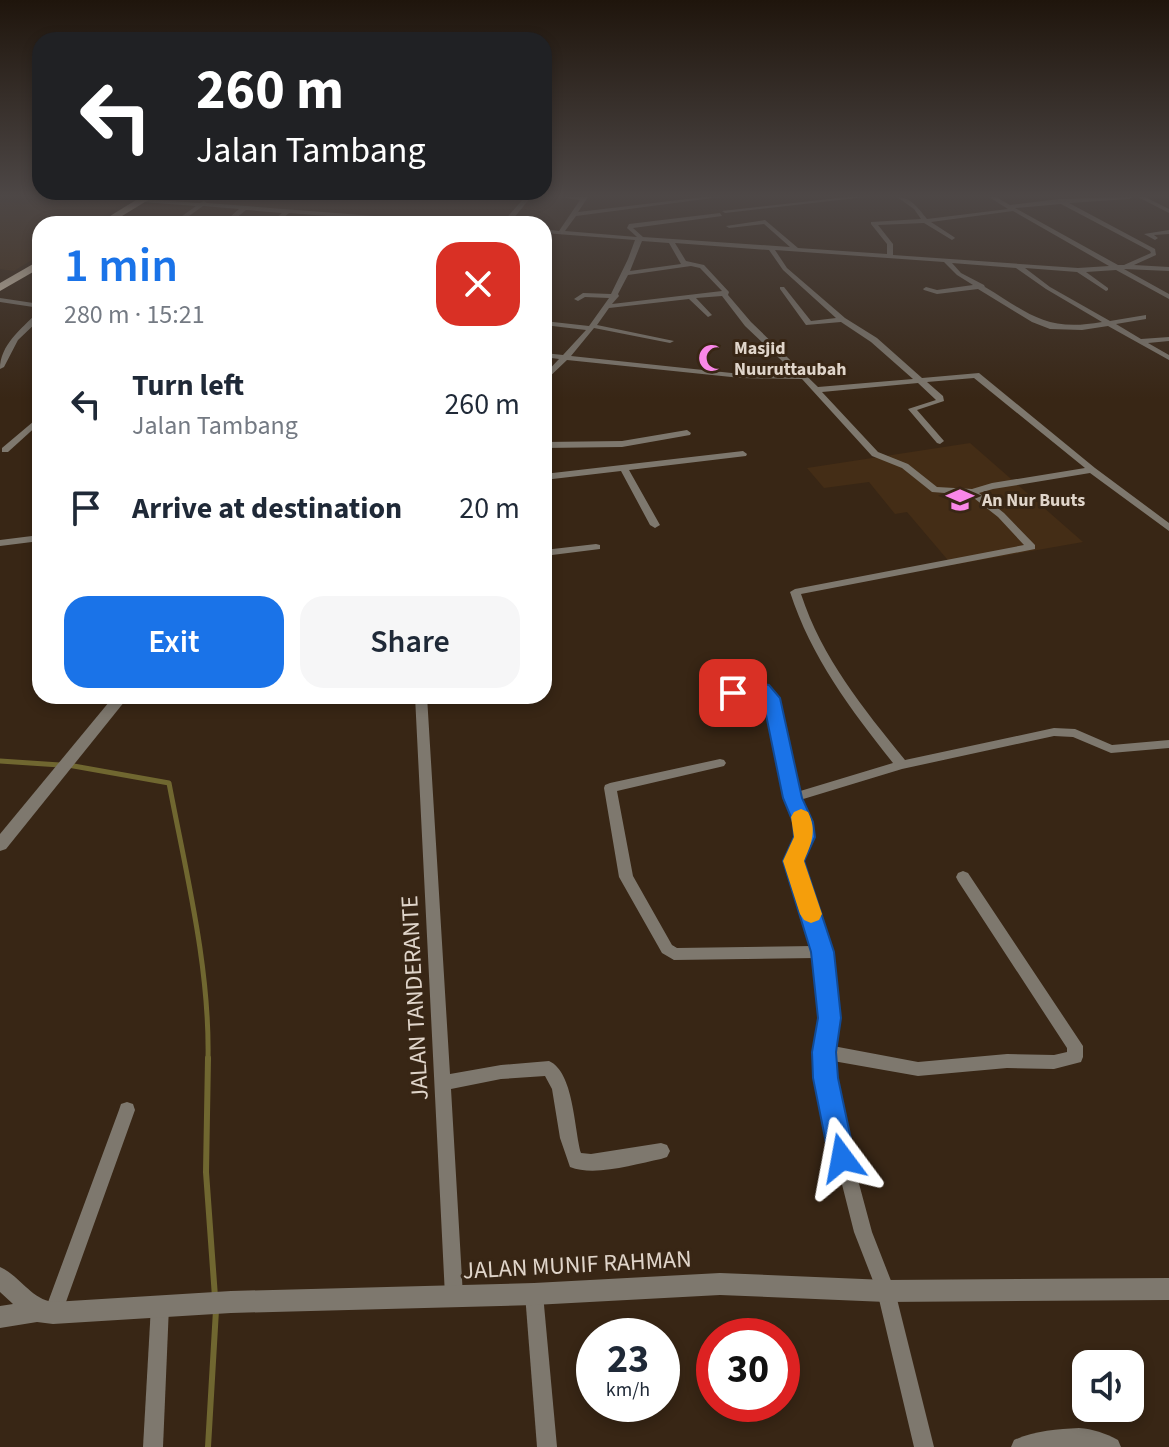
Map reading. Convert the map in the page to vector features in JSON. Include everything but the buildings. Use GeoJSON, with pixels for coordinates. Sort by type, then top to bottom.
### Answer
{"type":"FeatureCollection","features":[{"type":"Feature","properties":{"kind":"highway"},"geometry":{"type":"LineString","coordinates":[[0,282],[32,265]]}},
{"type":"Feature","properties":{"kind":"highway"},"geometry":{"type":"LineString","coordinates":[[0,288],[32,266]]}},
{"type":"Feature","properties":{"kind":"street"},"geometry":{"type":"LineString","coordinates":[[552,371],[609,306],[631,265]]}},
{"type":"Feature","properties":{"kind":"street"},"geometry":{"type":"LineString","coordinates":[[782,265],[842,320],[874,340],[940,398],[940,401],[914,407],[913,412],[940,441]]}},
{"type":"Feature","properties":{"kind":"street"},"geometry":{"type":"LineString","coordinates":[[950,265],[959,274],[1048,325],[1071,329],[1143,317]]}},
{"type":"Feature","properties":{"kind":"street"},"geometry":{"type":"LineString","coordinates":[[992,265],[1078,270],[1121,267],[1169,269]]}},
{"type":"Feature","properties":{"kind":"street"},"geometry":{"type":"LineString","coordinates":[[1116,265],[1169,297]]}},
{"type":"Feature","properties":{"kind":"street"},"geometry":{"type":"LineString","coordinates":[[1121,267],[1127,265]]}},
{"type":"Feature","properties":{"kind":"street"},"geometry":{"type":"LineString","coordinates":[[628,273],[702,266],[727,292],[724,294]]}},
{"type":"Feature","properties":{"kind":"street"},"geometry":{"type":"LineString","coordinates":[[1018,266],[1048,288],[1169,358]]}},
{"type":"Feature","properties":{"kind":"street"},"geometry":{"type":"LineString","coordinates":[[1078,270],[1106,289]]}},
{"type":"Feature","properties":{"kind":"street"},"geometry":{"type":"LineString","coordinates":[[926,289],[934,292],[982,286]]}},
{"type":"Feature","properties":{"kind":"street"},"geometry":{"type":"LineString","coordinates":[[782,288],[809,323],[842,320]]}},
{"type":"Feature","properties":{"kind":"street"},"geometry":{"type":"LineString","coordinates":[[609,306],[724,294]]}},
{"type":"Feature","properties":{"kind":"street"},"geometry":{"type":"LineString","coordinates":[[724,294],[748,324],[879,457],[905,466],[935,490],[972,492],[1092,470]]}},
{"type":"Feature","properties":{"kind":"street"},"geometry":{"type":"LineString","coordinates":[[578,299],[583,295],[616,296]]}},
{"type":"Feature","properties":{"kind":"street"},"geometry":{"type":"LineString","coordinates":[[692,298],[708,315]]}},
{"type":"Feature","properties":{"kind":"street"},"geometry":{"type":"LineString","coordinates":[[0,300],[32,305]]}},
{"type":"Feature","properties":{"kind":"street"},"geometry":{"type":"LineString","coordinates":[[0,367],[15,339],[32,323]]}},
{"type":"Feature","properties":{"kind":"street"},"geometry":{"type":"LineString","coordinates":[[552,324],[592,327],[670,341]]}},
{"type":"Feature","properties":{"kind":"street"},"geometry":{"type":"LineString","coordinates":[[1142,341],[1169,339]]}},
{"type":"Feature","properties":{"kind":"street"},"geometry":{"type":"LineString","coordinates":[[552,356],[741,376],[801,377]]}},
{"type":"Feature","properties":{"kind":"street"},"geometry":{"type":"LineString","coordinates":[[816,390],[922,381],[964,374],[980,377],[1092,470],[1169,528]]}},
{"type":"Feature","properties":{"kind":"street"},"geometry":{"type":"LineString","coordinates":[[5,450],[32,426]]}},
{"type":"Feature","properties":{"kind":"street"},"geometry":{"type":"LineString","coordinates":[[552,445],[622,444],[687,433]]}},
{"type":"Feature","properties":{"kind":"street"},"geometry":{"type":"LineString","coordinates":[[552,476],[743,454]]}},
{"type":"Feature","properties":{"kind":"street"},"geometry":{"type":"LineString","coordinates":[[623,467],[655,525]]}},
{"type":"Feature","properties":{"kind":"street"},"geometry":{"type":"LineString","coordinates":[[902,765],[834,672],[795,593],[1032,546],[972,492]]}},
{"type":"Feature","properties":{"kind":"street"},"geometry":{"type":"LineString","coordinates":[[0,543],[32,539]]}},
{"type":"Feature","properties":{"kind":"street"},"geometry":{"type":"LineString","coordinates":[[552,552],[596,547]]}},
{"type":"Feature","properties":{"kind":"street"},"geometry":{"type":"LineString","coordinates":[[733,693],[763,690],[771,698],[792,798],[803,822],[805,837],[793,861],[823,952],[829,1018],[824,1052],[825,1078],[842,1158],[863,1232],[886,1291],[924,1447]]}},
{"type":"Feature","properties":{"kind":"street"},"geometry":{"type":"LineString","coordinates":[[0,845],[116,704]]}},
{"type":"Feature","properties":{"kind":"street","name":"JALAN TANDERANTE"},"geometry":{"type":"LineString","coordinates":[[421,704],[445,1083],[454,1296]]}},
{"type":"Feature","properties":{"kind":"street"},"geometry":{"type":"LineString","coordinates":[[792,798],[902,765],[1066,730],[1111,749],[1169,744]]}},
{"type":"Feature","properties":{"kind":"street"},"geometry":{"type":"LineString","coordinates":[[720,763],[610,788],[626,877],[640,905],[667,949],[674,954],[823,952]]}},
{"type":"Feature","properties":{"kind":"street"},"geometry":{"type":"LineString","coordinates":[[824,1052],[918,1069],[991,1062],[1054,1062],[1075,1057],[1075,1046],[963,877]]}},
{"type":"Feature","properties":{"kind":"street"},"geometry":{"type":"LineString","coordinates":[[445,1083],[501,1072],[549,1068],[561,1093],[569,1147],[576,1161],[591,1163],[661,1151]]}},
{"type":"Feature","properties":{"kind":"street"},"geometry":{"type":"LineString","coordinates":[[0,1278],[45,1312],[127,1110]]}},
{"type":"Feature","properties":{"kind":"street","name":"JALAN MUNIF RAHMAN"},"geometry":{"type":"LineString","coordinates":[[0,1317],[231,1302],[534,1294],[720,1284],[886,1291],[1169,1289]]}},
{"type":"Feature","properties":{"kind":"street"},"geometry":{"type":"LineString","coordinates":[[534,1294],[547,1447]]}},
{"type":"Feature","properties":{"kind":"street"},"geometry":{"type":"LineString","coordinates":[[153,1447],[160,1306]]}},
{"type":"Feature","properties":{"kind":"street"},"geometry":{"type":"LineString","coordinates":[[1021,1447],[1074,1440],[1103,1443],[1111,1447]]}},
{"type":"Feature","properties":{"kind":"shaded area"},"geometry":{"type":"Polygon","coordinates":[[[0,265],[25,265],[14,271],[0,269],[0,265]]]}},
{"type":"Feature","properties":{"kind":"shaded area","name":"An Nur Buuts"},"geometry":{"type":"Polygon","coordinates":[[[970,443],[1083,542],[952,565],[907,512],[895,514],[869,482],[824,488],[807,468],[970,443]]]}},
{"type":"Feature","properties":{"kind":"waterway"},"geometry":{"type":"LineString","coordinates":[[0,761],[60,765]]}},
{"type":"Feature","properties":{"kind":"waterway"},"geometry":{"type":"LineString","coordinates":[[68,765],[169,783],[201,956],[208,1058]]}},
{"type":"Feature","properties":{"kind":"waterway"},"geometry":{"type":"LineString","coordinates":[[208,1058],[206,1172],[215,1297]]}},
{"type":"Feature","properties":{"kind":"waterway"},"geometry":{"type":"LineString","coordinates":[[208,1447],[216,1310]]}},
{"type":"Feature","properties":{"kind":"slow traffic"},"geometry":{"type":"LineString","coordinates":[[801,817],[805,837],[793,861],[811,914]]}},
{"type":"Feature","properties":{"kind":"place","name":"Masjid Nuuruttaubah"},"geometry":{"type":"Point","coordinates":[712,358]}},
{"type":"Feature","properties":{"kind":"place","name":"An Nur Buuts"},"geometry":{"type":"Point","coordinates":[960,500]}},
{"type":"Feature","properties":{"kind":"route"},"geometry":{"type":"LineString","coordinates":[[733,693],[763,690],[771,698],[792,798],[803,822],[805,837],[793,861],[823,952],[829,1018],[824,1052],[825,1078],[842,1158]]}}]}
